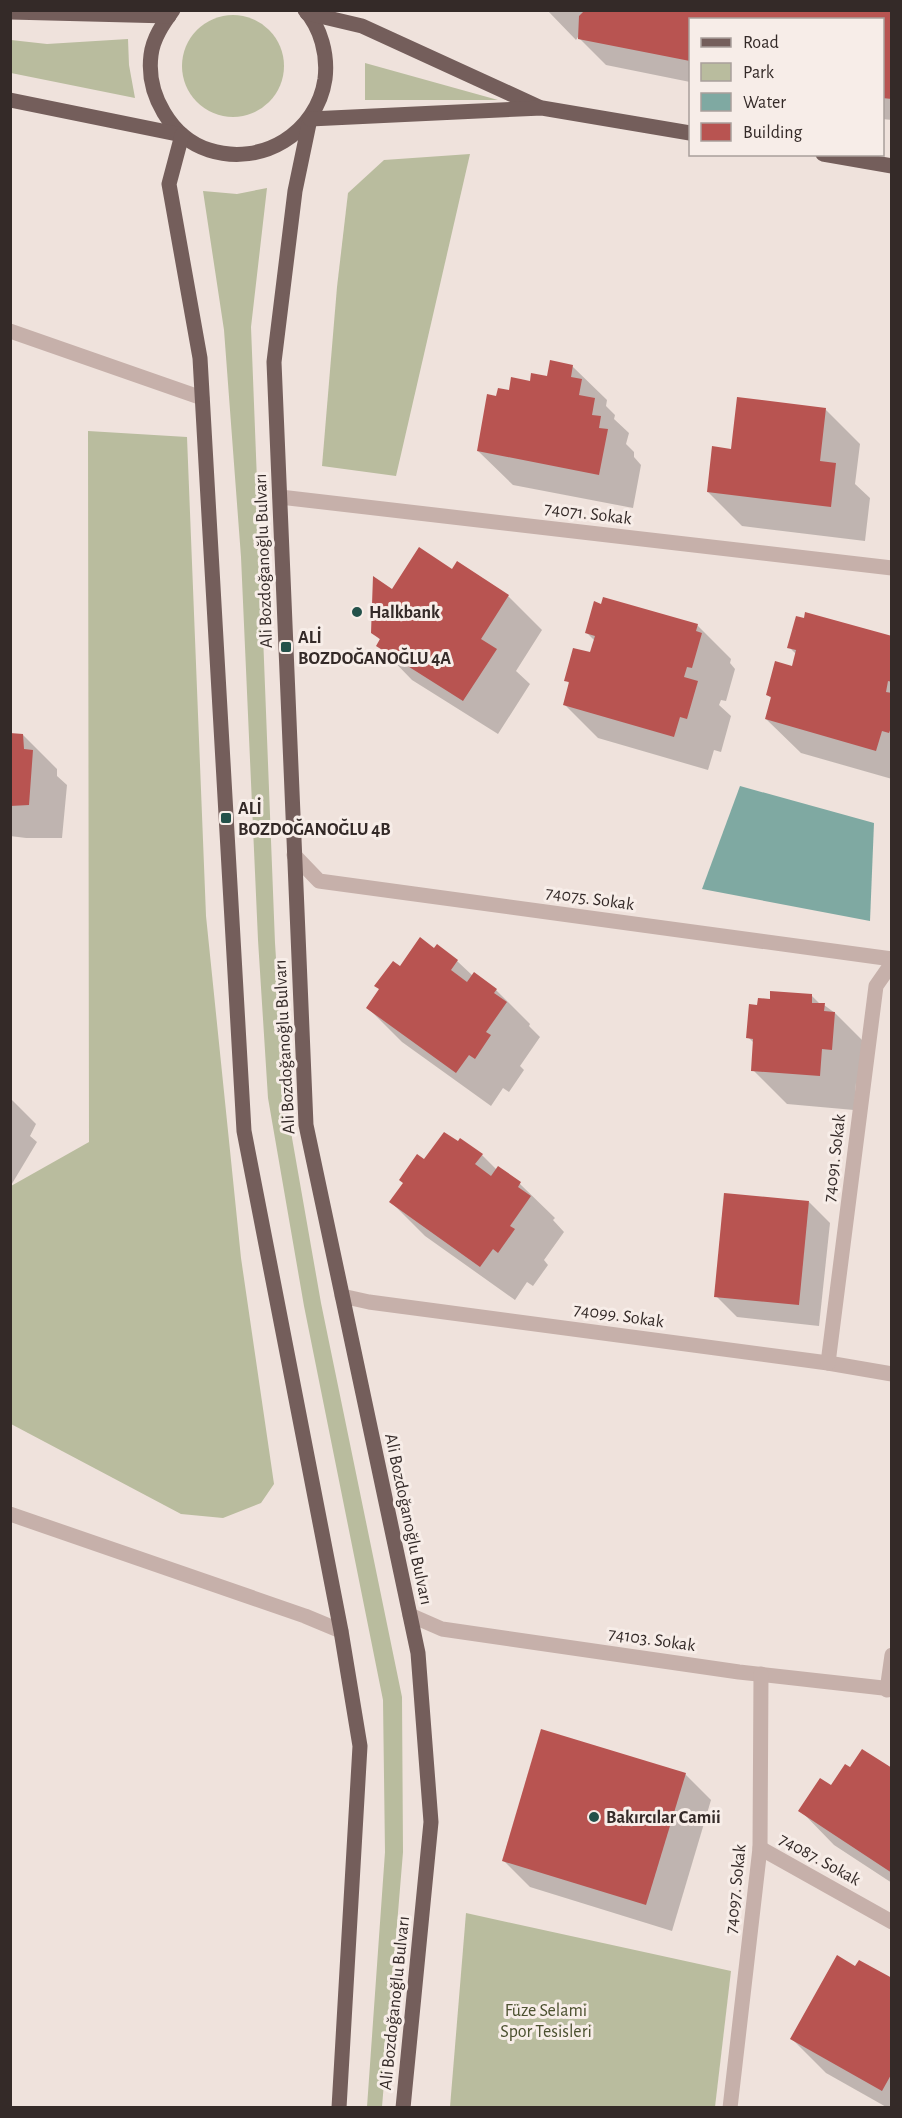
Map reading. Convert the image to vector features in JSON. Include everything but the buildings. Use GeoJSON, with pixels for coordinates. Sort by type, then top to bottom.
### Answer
{"type":"FeatureCollection","features":[{"type":"Feature","properties":{"kind":"main road"},"geometry":{"type":"LineString","coordinates":[[306,11],[362,26],[542,108]]}},
{"type":"Feature","properties":{"kind":"main road"},"geometry":{"type":"LineString","coordinates":[[10,100],[182,135],[208,150],[238,155],[266,151],[290,138],[310,119],[323,93],[326,66],[321,38],[306,11]]}},
{"type":"Feature","properties":{"kind":"main road"},"geometry":{"type":"LineString","coordinates":[[10,12],[170,12]]}},
{"type":"Feature","properties":{"kind":"main road"},"geometry":{"type":"LineString","coordinates":[[170,12],[161,26],[151,55],[152,84],[163,112],[182,135]]}},
{"type":"Feature","properties":{"kind":"main road"},"geometry":{"type":"LineString","coordinates":[[310,119],[542,108],[689,133]]}},
{"type":"Feature","properties":{"kind":"main road","name":"Ali Bozdoğanoğlu Bulvarı"},"geometry":{"type":"LineString","coordinates":[[310,119],[295,191],[274,362],[306,1125],[418,1653],[431,1822],[403,2108]]}},
{"type":"Feature","properties":{"kind":"main road"},"geometry":{"type":"LineString","coordinates":[[182,135],[169,184],[200,358],[244,1131],[341,1631],[360,1746],[339,2108]]}},
{"type":"Feature","properties":{"kind":"main road"},"geometry":{"type":"LineString","coordinates":[[834,156],[891,166]]}},
{"type":"Feature","properties":{"kind":"street"},"geometry":{"type":"LineString","coordinates":[[10,331],[202,398]]}},
{"type":"Feature","properties":{"kind":"street","name":"74071. Sokak"},"geometry":{"type":"LineString","coordinates":[[280,497],[891,568]]}},
{"type":"Feature","properties":{"kind":"street","name":"74075. Sokak"},"geometry":{"type":"LineString","coordinates":[[294,855],[319,881],[891,961]]}},
{"type":"Feature","properties":{"kind":"street","name":"74091. Sokak"},"geometry":{"type":"LineString","coordinates":[[828,1363],[876,986],[891,961]]}},
{"type":"Feature","properties":{"kind":"street","name":"74099. Sokak"},"geometry":{"type":"LineString","coordinates":[[342,1296],[369,1302],[828,1363],[891,1374]]}},
{"type":"Feature","properties":{"kind":"street"},"geometry":{"type":"LineString","coordinates":[[10,1514],[305,1616],[341,1631]]}},
{"type":"Feature","properties":{"kind":"street","name":"74103. Sokak"},"geometry":{"type":"LineString","coordinates":[[410,1615],[442,1629],[889,1690]]}},
{"type":"Feature","properties":{"kind":"street"},"geometry":{"type":"LineString","coordinates":[[889,1690],[891,1654]]}},
{"type":"Feature","properties":{"kind":"street","name":"74097. Sokak"},"geometry":{"type":"LineString","coordinates":[[730,2108],[760,1848],[761,1674]]}},
{"type":"Feature","properties":{"kind":"street","name":"74087. Sokak"},"geometry":{"type":"LineString","coordinates":[[760,1848],[891,1922]]}},
{"type":"Feature","properties":{"kind":"green space"},"geometry":{"type":"Polygon","coordinates":[[[233,15],[262,23],[276,37],[284,66],[276,95],[262,109],[233,117],[204,109],[190,95],[182,66],[190,37],[204,23],[233,15]]]}},
{"type":"Feature","properties":{"kind":"green space"},"geometry":{"type":"Polygon","coordinates":[[[128,39],[129,65],[135,98],[11,73],[11,40],[47,44],[128,39]]]}},
{"type":"Feature","properties":{"kind":"green space"},"geometry":{"type":"Polygon","coordinates":[[[365,63],[498,100],[365,100],[365,63]]]}},
{"type":"Feature","properties":{"kind":"green space"},"geometry":{"type":"Polygon","coordinates":[[[470,154],[396,476],[322,466],[337,287],[348,193],[384,160],[470,154]]]}},
{"type":"Feature","properties":{"kind":"green space"},"geometry":{"type":"Polygon","coordinates":[[[267,188],[251,327],[275,943],[285,1098],[321,1303],[402,1697],[403,1852],[382,2107],[367,2107],[385,1852],[383,1700],[304,1306],[268,1098],[258,940],[241,557],[224,330],[203,191],[237,194],[267,188]]]}},
{"type":"Feature","properties":{"kind":"green space"},"geometry":{"type":"Polygon","coordinates":[[[88,431],[187,437],[206,916],[241,1258],[274,1484],[261,1503],[223,1518],[181,1514],[11,1424],[11,1186],[89,1142],[88,431]]]}},
{"type":"Feature","properties":{"kind":"green space","name":"Füze Selami Spor Tesisleri"},"geometry":{"type":"Polygon","coordinates":[[[466,1913],[731,1971],[715,2107],[450,2107],[466,1913]]]}},
{"type":"Feature","properties":{"kind":"water"},"geometry":{"type":"Polygon","coordinates":[[[740,786],[874,823],[870,921],[702,889],[740,786]]]}},
{"type":"Feature","properties":{"kind":"place","name":"Halkbank"},"geometry":{"type":"Point","coordinates":[357,612]}},
{"type":"Feature","properties":{"kind":"place","name":"ALİ BOZDOĞANOĞLU 4A"},"geometry":{"type":"Point","coordinates":[286,647]}},
{"type":"Feature","properties":{"kind":"place","name":"ALİ BOZDOĞANOĞLU 4B"},"geometry":{"type":"Point","coordinates":[226,818]}},
{"type":"Feature","properties":{"kind":"place","name":"Bakırcılar Camii"},"geometry":{"type":"Point","coordinates":[594,1817]}}]}
